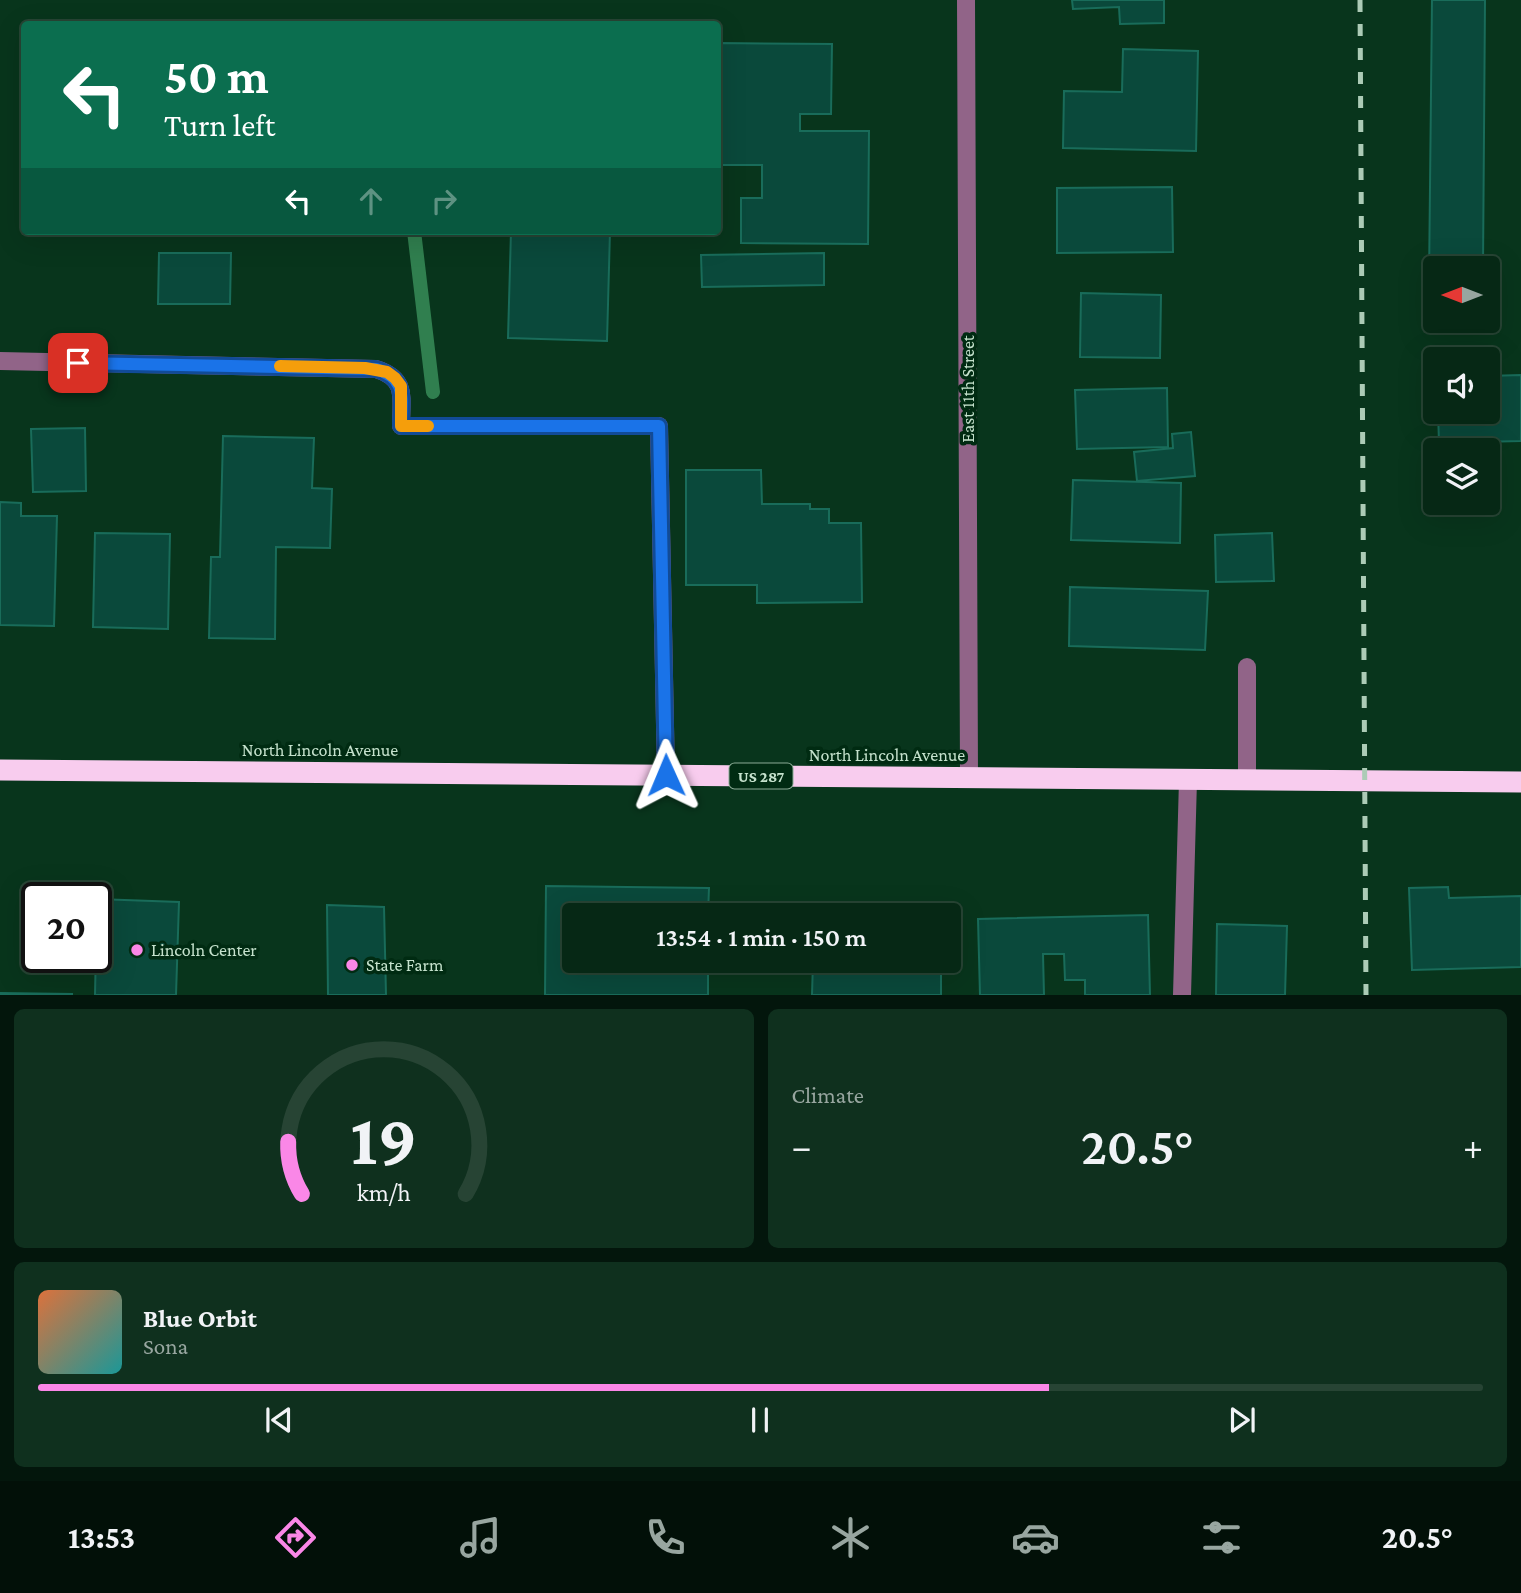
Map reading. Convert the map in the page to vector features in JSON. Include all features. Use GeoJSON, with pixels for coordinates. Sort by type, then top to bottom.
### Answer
{"type":"FeatureCollection","features":[{"type":"Feature","properties":{"kind":"highway","name":"North Lincoln Avenue"},"geometry":{"type":"LineString","coordinates":[[0,770],[1521,782]]}},
{"type":"Feature","properties":{"kind":"street","name":"East 11th Street"},"geometry":{"type":"LineString","coordinates":[[966,0],[969,778]]}},
{"type":"Feature","properties":{"kind":"street"},"geometry":{"type":"LineString","coordinates":[[0,362],[376,369],[395,378],[401,386],[401,426],[659,426],[666,775]]}},
{"type":"Feature","properties":{"kind":"street"},"geometry":{"type":"LineString","coordinates":[[1247,667],[1247,780]]}},
{"type":"Feature","properties":{"kind":"street"},"geometry":{"type":"LineString","coordinates":[[1182,995],[1188,780]]}},
{"type":"Feature","properties":{"kind":"building"},"geometry":{"type":"Polygon","coordinates":[[[1072,0],[1164,0],[1164,23],[1120,24],[1119,7],[1073,9],[1072,0]]]}},
{"type":"Feature","properties":{"kind":"building"},"geometry":{"type":"Polygon","coordinates":[[[1432,0],[1485,0],[1483,256],[1429,256],[1432,0]]]}},
{"type":"Feature","properties":{"kind":"building"},"geometry":{"type":"Polygon","coordinates":[[[721,43],[832,44],[831,114],[800,114],[800,131],[869,131],[868,244],[741,243],[741,198],[762,198],[762,165],[721,165],[721,43]]]}},
{"type":"Feature","properties":{"kind":"building"},"geometry":{"type":"Polygon","coordinates":[[[1123,49],[1198,51],[1196,151],[1063,148],[1064,91],[1122,92],[1123,49]]]}},
{"type":"Feature","properties":{"kind":"building"},"geometry":{"type":"Polygon","coordinates":[[[1172,187],[1173,252],[1057,253],[1057,188],[1172,187]]]}},
{"type":"Feature","properties":{"kind":"building"},"geometry":{"type":"Polygon","coordinates":[[[511,235],[610,235],[607,341],[508,338],[511,235]]]}},
{"type":"Feature","properties":{"kind":"building"},"geometry":{"type":"Polygon","coordinates":[[[159,253],[231,253],[230,304],[158,304],[159,253]]]}},
{"type":"Feature","properties":{"kind":"building"},"geometry":{"type":"Polygon","coordinates":[[[824,253],[824,285],[702,287],[701,255],[824,253]]]}},
{"type":"Feature","properties":{"kind":"building"},"geometry":{"type":"Polygon","coordinates":[[[1081,293],[1161,295],[1160,358],[1080,357],[1081,293]]]}},
{"type":"Feature","properties":{"kind":"building"},"geometry":{"type":"Polygon","coordinates":[[[1521,375],[1521,441],[1500,442],[1500,438],[1439,438],[1438,424],[1500,424],[1500,376],[1521,375]]]}},
{"type":"Feature","properties":{"kind":"building"},"geometry":{"type":"Polygon","coordinates":[[[1167,388],[1168,447],[1077,449],[1075,390],[1167,388]]]}},
{"type":"Feature","properties":{"kind":"building"},"geometry":{"type":"Polygon","coordinates":[[[85,428],[86,491],[33,492],[31,429],[85,428]]]}},
{"type":"Feature","properties":{"kind":"building"},"geometry":{"type":"Polygon","coordinates":[[[1191,432],[1195,476],[1137,481],[1134,452],[1173,448],[1172,434],[1191,432]]]}},
{"type":"Feature","properties":{"kind":"building"},"geometry":{"type":"Polygon","coordinates":[[[223,436],[314,438],[312,488],[332,489],[330,548],[276,547],[275,639],[209,638],[211,557],[220,557],[223,436]]]}},
{"type":"Feature","properties":{"kind":"building"},"geometry":{"type":"Polygon","coordinates":[[[686,470],[761,470],[762,504],[810,504],[810,509],[829,509],[829,523],[861,523],[862,602],[757,603],[757,585],[686,585],[686,470]]]}},
{"type":"Feature","properties":{"kind":"building"},"geometry":{"type":"Polygon","coordinates":[[[1073,480],[1181,483],[1180,543],[1071,540],[1073,480]]]}},
{"type":"Feature","properties":{"kind":"building"},"geometry":{"type":"Polygon","coordinates":[[[0,502],[21,503],[21,516],[57,516],[54,626],[0,625],[0,502]]]}},
{"type":"Feature","properties":{"kind":"building"},"geometry":{"type":"Polygon","coordinates":[[[95,533],[170,534],[168,629],[93,627],[95,533]]]}},
{"type":"Feature","properties":{"kind":"building"},"geometry":{"type":"Polygon","coordinates":[[[1272,533],[1274,581],[1216,582],[1215,535],[1272,533]]]}},
{"type":"Feature","properties":{"kind":"building"},"geometry":{"type":"Polygon","coordinates":[[[1070,587],[1208,591],[1205,650],[1069,646],[1070,587]]]}},
{"type":"Feature","properties":{"kind":"building"},"geometry":{"type":"Polygon","coordinates":[[[546,886],[709,888],[708,903],[562,903],[562,973],[708,973],[708,995],[545,995],[546,886]]]}},
{"type":"Feature","properties":{"kind":"building"},"geometry":{"type":"Polygon","coordinates":[[[1448,887],[1449,898],[1521,896],[1521,967],[1412,970],[1409,888],[1448,887]]]}},
{"type":"Feature","properties":{"kind":"building","name":"Lincoln Center"},"geometry":{"type":"Polygon","coordinates":[[[112,900],[179,902],[176,995],[95,995],[95,973],[112,973],[112,900]]]}},
{"type":"Feature","properties":{"kind":"building"},"geometry":{"type":"Polygon","coordinates":[[[327,905],[384,907],[386,995],[328,995],[327,905]]]}},
{"type":"Feature","properties":{"kind":"building"},"geometry":{"type":"Polygon","coordinates":[[[1148,915],[1150,995],[1085,995],[1085,980],[1065,980],[1064,954],[1043,954],[1044,995],[980,995],[978,919],[1148,915]]]}},
{"type":"Feature","properties":{"kind":"building"},"geometry":{"type":"Polygon","coordinates":[[[1217,924],[1287,926],[1285,995],[1216,995],[1217,924]]]}},
{"type":"Feature","properties":{"kind":"building"},"geometry":{"type":"Polygon","coordinates":[[[813,973],[941,973],[941,995],[812,995],[813,973]]]}},
{"type":"Feature","properties":{"kind":"building"},"geometry":{"type":"Polygon","coordinates":[[[72,994],[72,995],[0,995],[72,994]]]}},
{"type":"Feature","properties":{"kind":"waterway"},"geometry":{"type":"LineString","coordinates":[[414,235],[433,392]]}},
{"type":"Feature","properties":{"kind":"railway"},"geometry":{"type":"LineString","coordinates":[[1360,0],[1366,995]]}},
{"type":"Feature","properties":{"kind":"slow traffic"},"geometry":{"type":"LineString","coordinates":[[280,366],[365,368],[387,372],[401,386],[401,426],[428,426]]}},
{"type":"Feature","properties":{"kind":"place","name":"Lincoln Center"},"geometry":{"type":"Point","coordinates":[137,950]}},
{"type":"Feature","properties":{"kind":"place","name":"State Farm"},"geometry":{"type":"Point","coordinates":[352,965]}},
{"type":"Feature","properties":{"kind":"route"},"geometry":{"type":"LineString","coordinates":[[78,363],[376,369],[387,372],[401,386],[401,426],[659,426],[666,775]]}}]}
